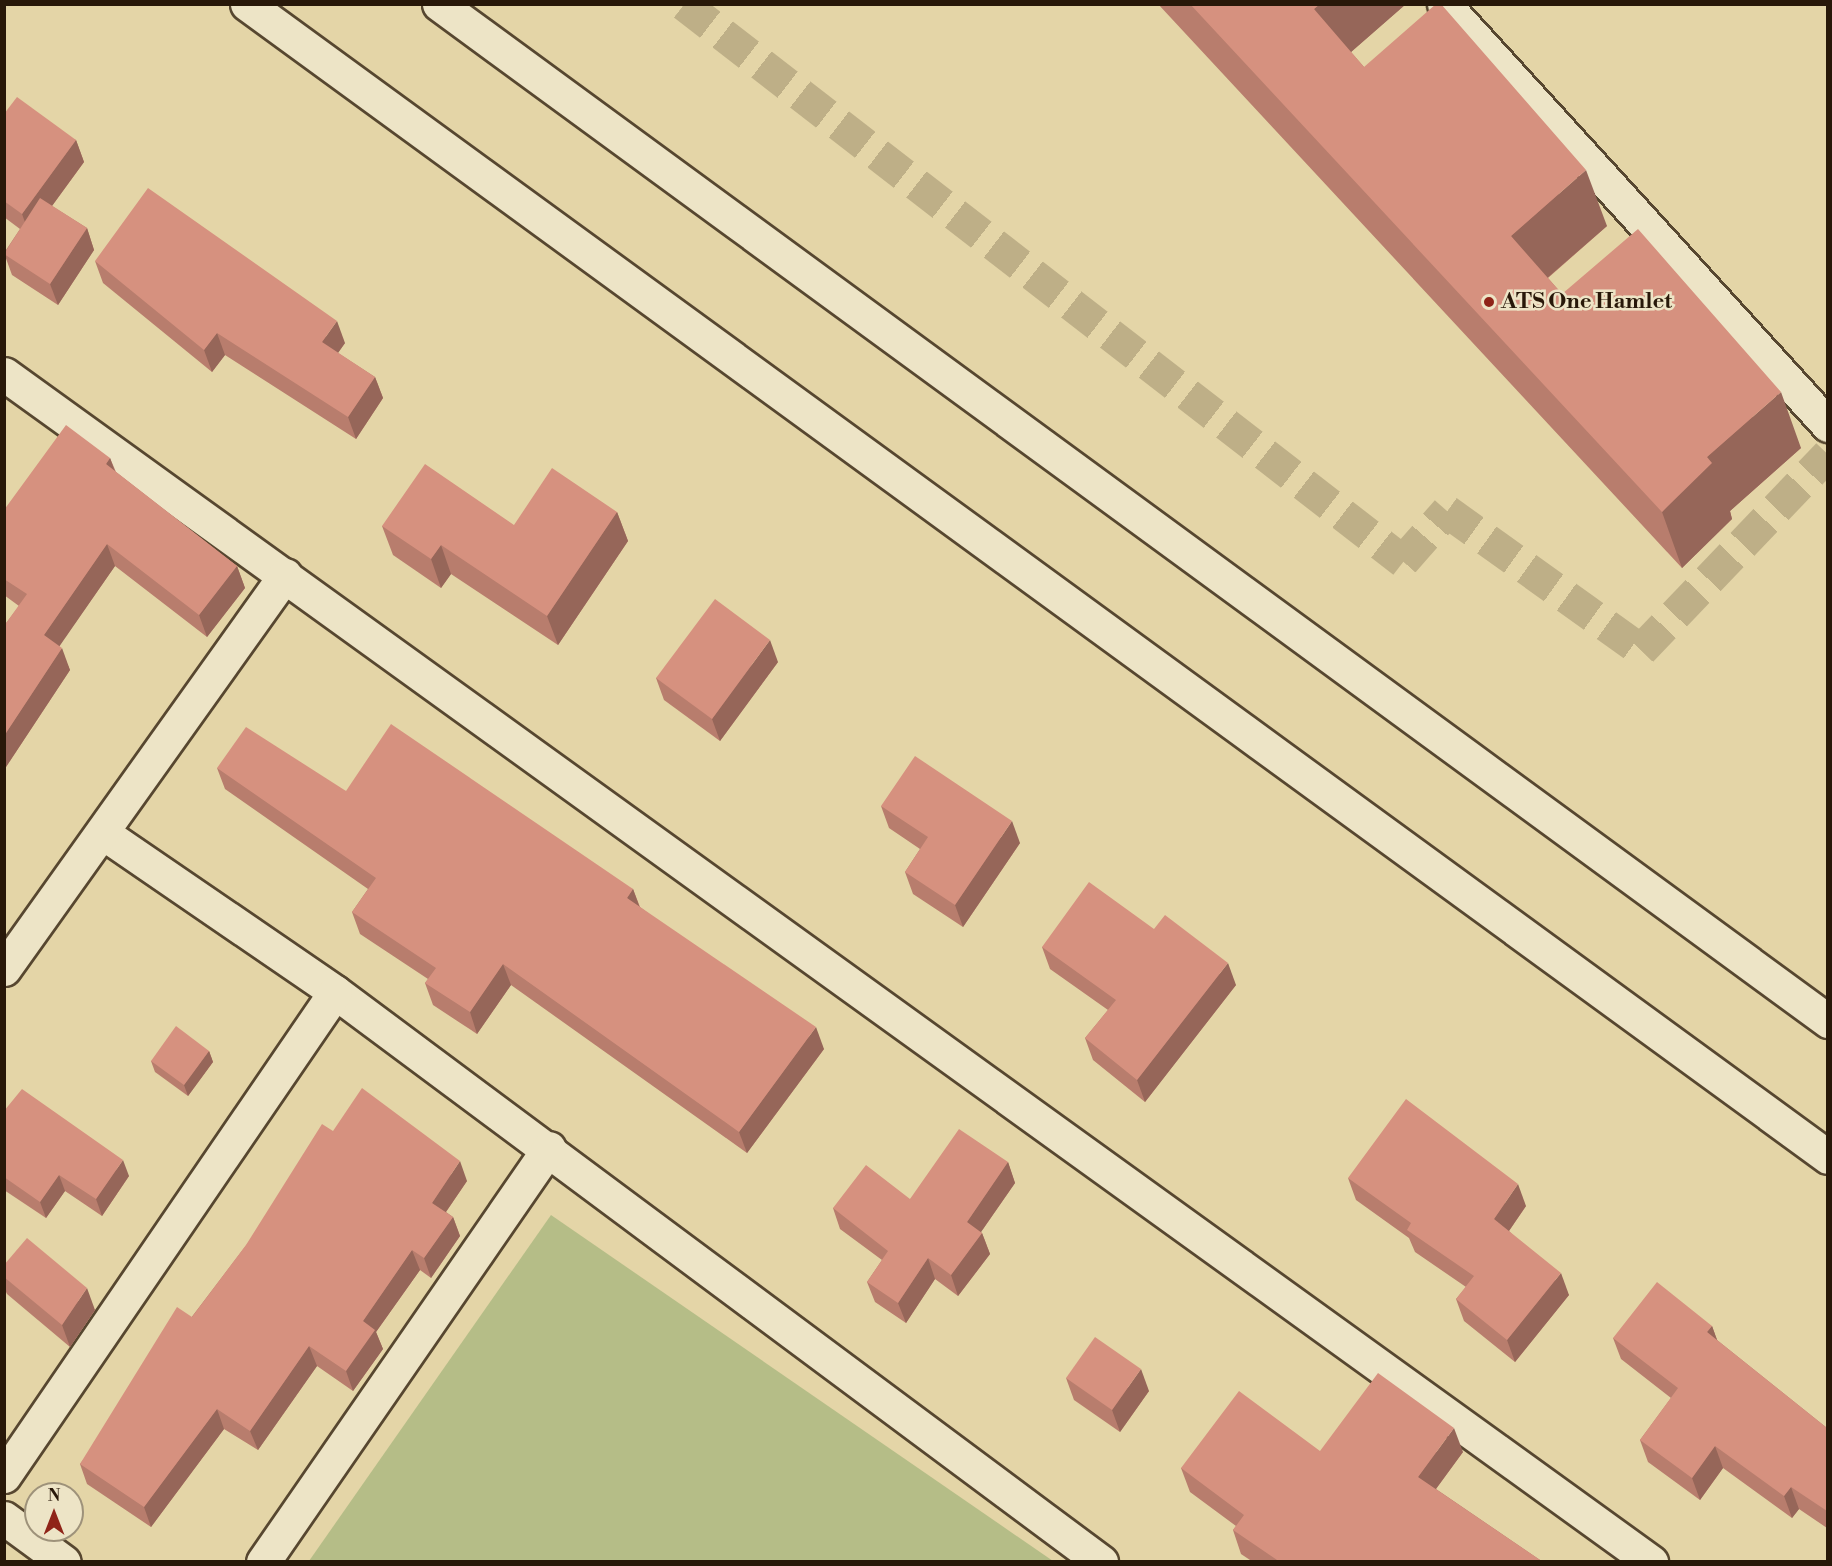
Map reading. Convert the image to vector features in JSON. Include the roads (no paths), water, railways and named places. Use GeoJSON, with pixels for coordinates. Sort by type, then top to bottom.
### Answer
{"type":"FeatureCollection","features":[{"type":"Feature","properties":{"kind":"street"},"geometry":{"type":"LineString","coordinates":[[247,4],[1827,1158]]}},
{"type":"Feature","properties":{"kind":"street"},"geometry":{"type":"LineString","coordinates":[[440,4],[1827,1021]]}},
{"type":"Feature","properties":{"kind":"street"},"geometry":{"type":"LineString","coordinates":[[1444,4],[1827,425]]}},
{"type":"Feature","properties":{"kind":"street"},"geometry":{"type":"LineString","coordinates":[[4,374],[285,574],[1651,1562]]}},
{"type":"Feature","properties":{"kind":"street"},"geometry":{"type":"LineString","coordinates":[[4,969],[103,833],[285,574]]}},
{"type":"Feature","properties":{"kind":"street"},"geometry":{"type":"LineString","coordinates":[[103,833],[335,992],[549,1148],[1101,1562]]}},
{"type":"Feature","properties":{"kind":"street"},"geometry":{"type":"LineString","coordinates":[[4,1476],[335,992]]}},
{"type":"Feature","properties":{"kind":"street"},"geometry":{"type":"LineString","coordinates":[[263,1562],[549,1148]]}},
{"type":"Feature","properties":{"kind":"street"},"geometry":{"type":"LineString","coordinates":[[4,1518],[64,1562]]}},
{"type":"Feature","properties":{"kind":"tunnel"},"geometry":{"type":"LineString","coordinates":[[684,4],[1403,561],[1447,511],[1641,650],[1828,454]]}},
{"type":"Feature","properties":{"kind":"place","name":"ATS One Hamlet"},"geometry":{"type":"Point","coordinates":[1489,302]}}]}
